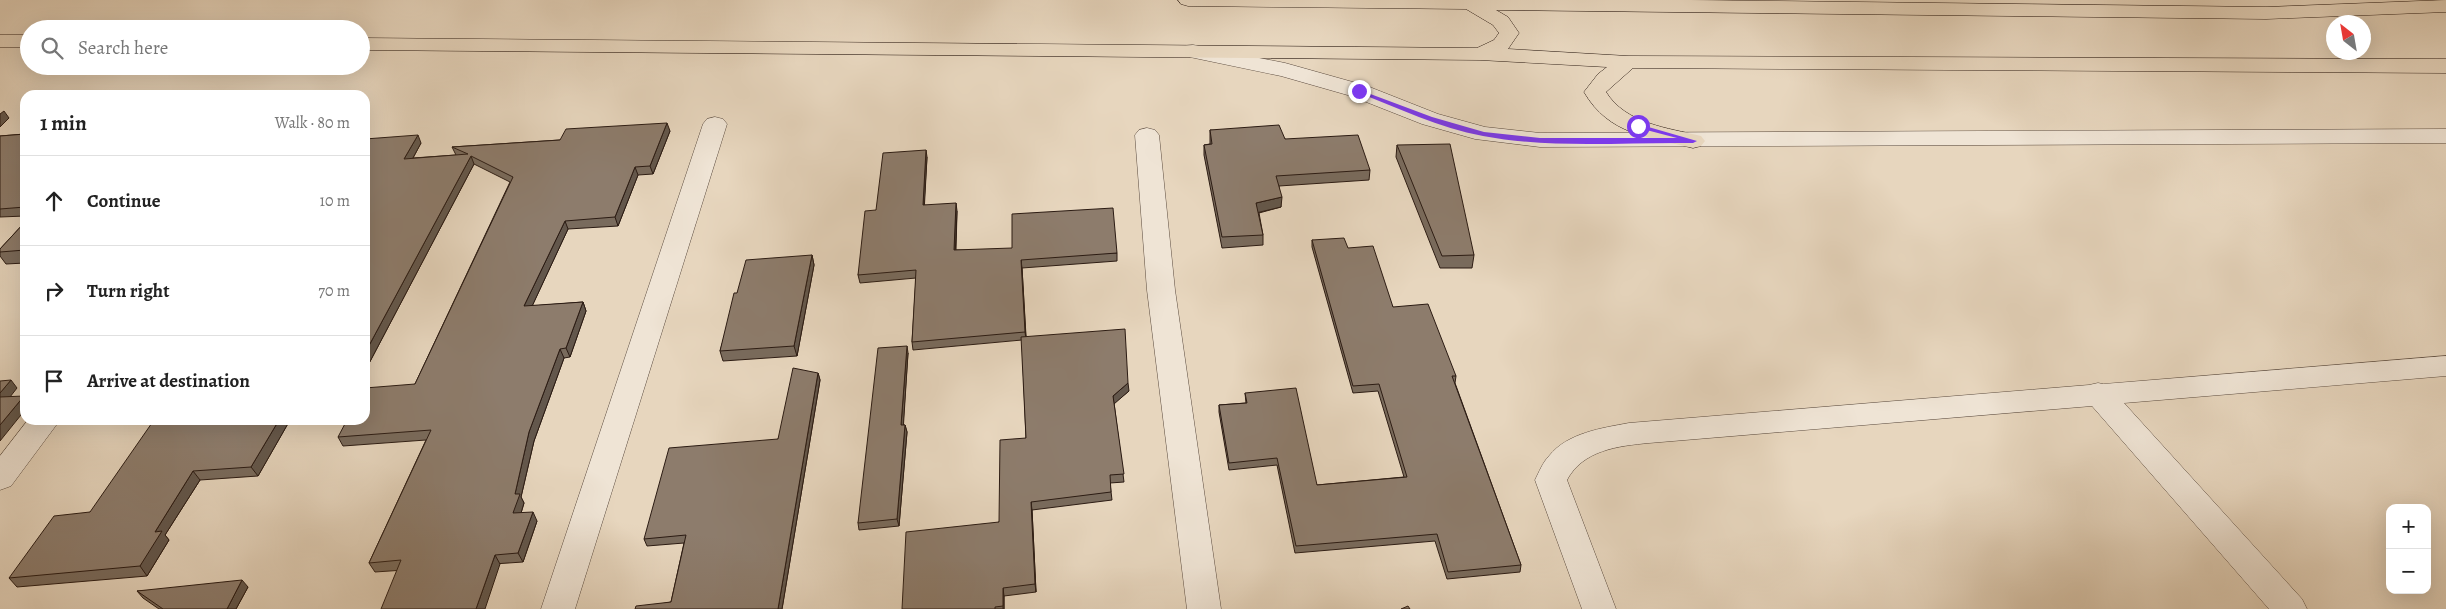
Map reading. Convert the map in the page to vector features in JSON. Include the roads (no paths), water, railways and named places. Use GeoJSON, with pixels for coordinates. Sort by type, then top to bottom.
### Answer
{"type":"FeatureCollection","features":[{"type":"Feature","properties":{"kind":"main road"},"geometry":{"type":"LineString","coordinates":[[1188,0],[1468,3],[1538,6],[2266,13],[2446,6]]}},
{"type":"Feature","properties":{"kind":"main road"},"geometry":{"type":"LineString","coordinates":[[1468,3],[1501,21],[1509,33],[1502,44],[1480,54]]}},
{"type":"Feature","properties":{"kind":"main road"},"geometry":{"type":"LineString","coordinates":[[2419,7],[2446,12]]}},
{"type":"Feature","properties":{"kind":"main road"},"geometry":{"type":"LineString","coordinates":[[0,41],[20,41]]}},
{"type":"Feature","properties":{"kind":"main road"},"geometry":{"type":"LineString","coordinates":[[370,44],[1480,54],[1628,62],[2446,66]]}},
{"type":"Feature","properties":{"kind":"main road"},"geometry":{"type":"LineString","coordinates":[[1628,62],[1606,80],[1596,92],[1601,105],[1616,118],[1693,141]]}},
{"type":"Feature","properties":{"kind":"street"},"geometry":{"type":"LineString","coordinates":[[1193,50],[1285,70],[1359,91],[1430,119],[1483,134],[1540,140],[1693,141],[2446,136]]}},
{"type":"Feature","properties":{"kind":"street"},"geometry":{"type":"LineString","coordinates":[[558,609],[715,124]]}},
{"type":"Feature","properties":{"kind":"street"},"geometry":{"type":"LineString","coordinates":[[1147,135],[1161,290],[1204,609]]}},
{"type":"Feature","properties":{"kind":"street"},"geometry":{"type":"LineString","coordinates":[[1598,609],[1551,480],[1555,467],[1566,456],[1598,441],[1636,434],[2446,366]]}},
{"type":"Feature","properties":{"kind":"street"},"geometry":{"type":"LineString","coordinates":[[2098,394],[2290,609]]}},
{"type":"Feature","properties":{"kind":"street"},"geometry":{"type":"LineString","coordinates":[[0,478],[41,425]]}}]}
